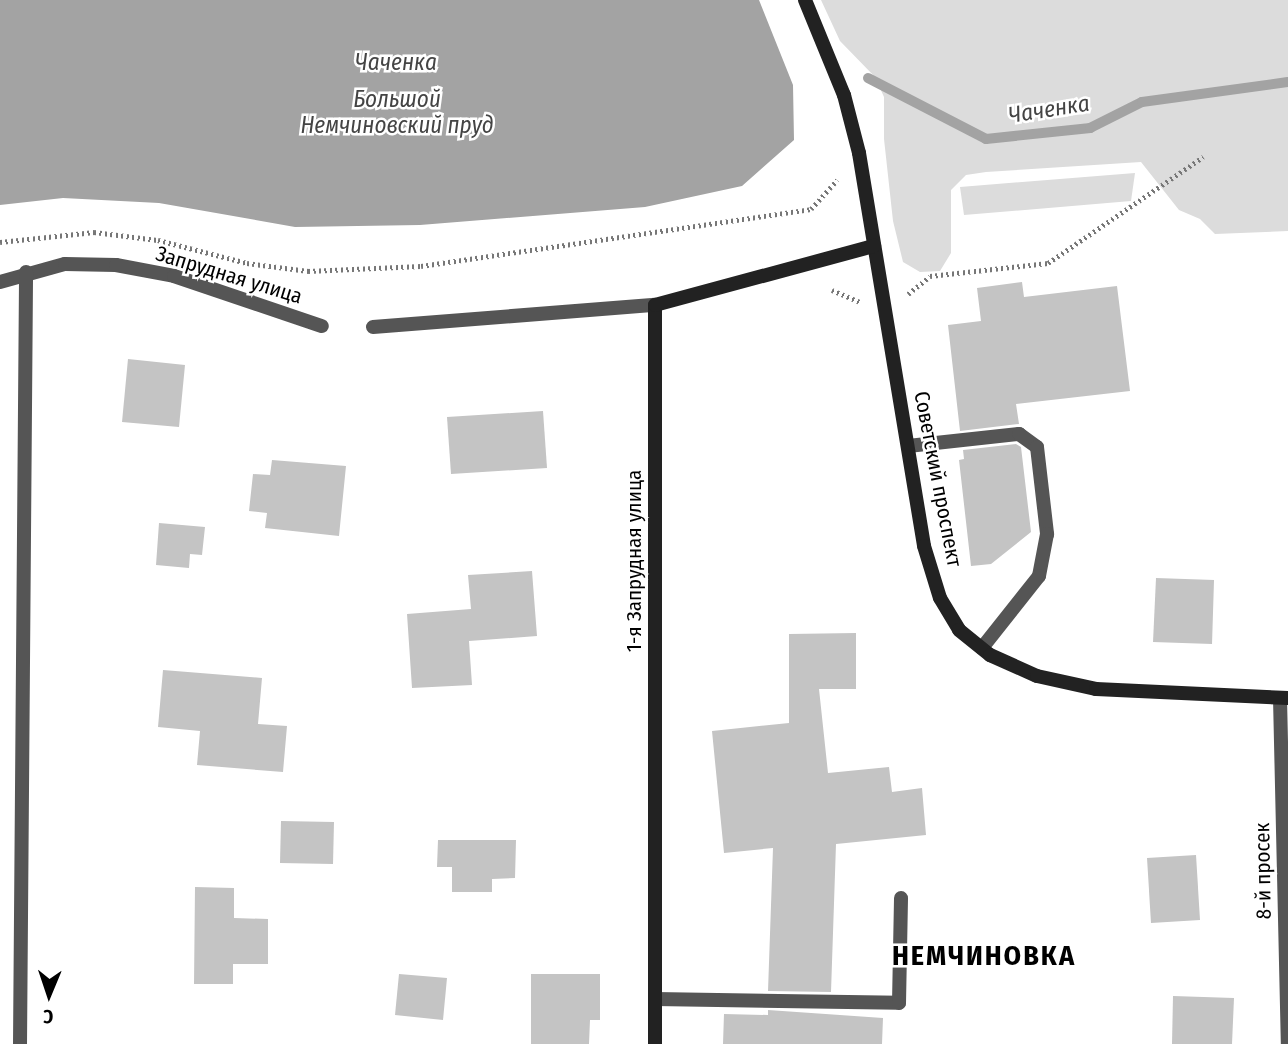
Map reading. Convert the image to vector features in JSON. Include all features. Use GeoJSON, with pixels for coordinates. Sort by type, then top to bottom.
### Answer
{"type":"FeatureCollection","features":[{"type":"Feature","properties":{"kind":"street","name":"Советский проспект"},"geometry":{"type":"LineString","coordinates":[[805,0],[844,95],[874,246],[924,545],[940,598],[959,629],[982,648],[1037,676],[1096,689],[1284,698]]}},
{"type":"Feature","properties":{"kind":"street"},"geometry":{"type":"LineString","coordinates":[[373,327],[655,305],[874,246]]}},
{"type":"Feature","properties":{"kind":"street","name":"Запрудная улица"},"geometry":{"type":"LineString","coordinates":[[0,282],[26,272],[65,264],[116,265],[174,276],[323,326]]}},
{"type":"Feature","properties":{"kind":"street"},"geometry":{"type":"LineString","coordinates":[[20,1044],[26,272]]}},
{"type":"Feature","properties":{"kind":"street","name":"1-я Запрудная улица"},"geometry":{"type":"LineString","coordinates":[[655,305],[655,1044]]}},
{"type":"Feature","properties":{"kind":"street"},"geometry":{"type":"LineString","coordinates":[[908,446],[1019,434],[1037,447],[1047,534],[1039,576],[982,648]]}},
{"type":"Feature","properties":{"kind":"street","name":"8-й просек"},"geometry":{"type":"LineString","coordinates":[[1284,698],[1288,1044]]}},
{"type":"Feature","properties":{"kind":"street"},"geometry":{"type":"LineString","coordinates":[[655,999],[899,1003],[901,898]]}},
{"type":"Feature","properties":{"kind":"path"},"geometry":{"type":"LineString","coordinates":[[908,294],[930,276],[1048,262],[1203,158]]}},
{"type":"Feature","properties":{"kind":"path"},"geometry":{"type":"LineString","coordinates":[[0,242],[94,232],[158,240],[247,263],[308,271],[421,266],[811,209],[836,184],[838,173]]}},
{"type":"Feature","properties":{"kind":"path"},"geometry":{"type":"LineString","coordinates":[[832,290],[867,301]]}},
{"type":"Feature","properties":{"kind":"shaded area"},"geometry":{"type":"Polygon","coordinates":[[[821,0],[1288,0],[1288,231],[1215,234],[1200,219],[1179,210],[1141,162],[986,172],[966,175],[951,190],[951,253],[940,271],[920,272],[903,262],[893,221],[884,139],[884,97],[875,77],[840,41],[821,0]]]}},
{"type":"Feature","properties":{"kind":"shaded area"},"geometry":{"type":"Polygon","coordinates":[[[1135,173],[1131,201],[964,215],[960,187],[1135,173]]]}},
{"type":"Feature","properties":{"kind":"water","name":"Большой Немчиновский пруд"},"geometry":{"type":"Polygon","coordinates":[[[0,0],[759,0],[793,85],[794,140],[742,186],[645,207],[420,225],[295,227],[159,203],[63,198],[0,205],[0,0]]]}},
{"type":"Feature","properties":{"kind":"building"},"geometry":{"type":"Polygon","coordinates":[[[1022,282],[1024,297],[1117,286],[1130,391],[1016,404],[1019,424],[960,431],[948,325],[981,321],[977,288],[1022,282]]]}},
{"type":"Feature","properties":{"kind":"building"},"geometry":{"type":"Polygon","coordinates":[[[128,359],[185,365],[179,427],[122,422],[128,359]]]}},
{"type":"Feature","properties":{"kind":"building"},"geometry":{"type":"Polygon","coordinates":[[[543,411],[547,468],[451,474],[447,417],[543,411]]]}},
{"type":"Feature","properties":{"kind":"building"},"geometry":{"type":"Polygon","coordinates":[[[1016,444],[1021,447],[1031,532],[991,564],[971,566],[959,460],[964,459],[963,450],[1016,444]]]}},
{"type":"Feature","properties":{"kind":"building"},"geometry":{"type":"Polygon","coordinates":[[[272,460],[346,466],[339,536],[265,528],[267,513],[249,511],[253,474],[270,475],[272,460]]]}},
{"type":"Feature","properties":{"kind":"building"},"geometry":{"type":"Polygon","coordinates":[[[159,523],[205,527],[202,555],[190,554],[189,568],[156,565],[159,523]]]}},
{"type":"Feature","properties":{"kind":"building"},"geometry":{"type":"Polygon","coordinates":[[[532,571],[537,636],[469,641],[472,685],[412,688],[407,614],[471,609],[468,575],[532,571]]]}},
{"type":"Feature","properties":{"kind":"building"},"geometry":{"type":"Polygon","coordinates":[[[1156,578],[1214,580],[1212,644],[1153,642],[1156,578]]]}},
{"type":"Feature","properties":{"kind":"building"},"geometry":{"type":"Polygon","coordinates":[[[856,633],[856,689],[819,689],[828,773],[889,767],[892,792],[922,788],[926,835],[836,844],[831,992],[768,991],[773,848],[724,853],[712,731],[789,723],[789,634],[856,633]]]}},
{"type":"Feature","properties":{"kind":"building"},"geometry":{"type":"Polygon","coordinates":[[[163,670],[262,678],[258,724],[287,726],[283,772],[197,765],[200,731],[158,727],[163,670]]]}},
{"type":"Feature","properties":{"kind":"building"},"geometry":{"type":"Polygon","coordinates":[[[281,821],[334,822],[333,864],[280,863],[281,821]]]}},
{"type":"Feature","properties":{"kind":"building"},"geometry":{"type":"Polygon","coordinates":[[[438,840],[516,840],[515,878],[492,879],[492,892],[452,892],[452,867],[437,867],[438,840]]]}},
{"type":"Feature","properties":{"kind":"building"},"geometry":{"type":"Polygon","coordinates":[[[1196,855],[1200,920],[1151,923],[1147,858],[1196,855]]]}},
{"type":"Feature","properties":{"kind":"building"},"geometry":{"type":"Polygon","coordinates":[[[195,887],[234,888],[234,918],[268,919],[268,964],[233,964],[233,984],[194,984],[195,887]]]}},
{"type":"Feature","properties":{"kind":"building"},"geometry":{"type":"Polygon","coordinates":[[[399,974],[447,978],[443,1020],[395,1015],[399,974]]]}},
{"type":"Feature","properties":{"kind":"building"},"geometry":{"type":"Polygon","coordinates":[[[531,974],[600,974],[600,1020],[590,1020],[589,1044],[531,1044],[531,974]]]}},
{"type":"Feature","properties":{"kind":"building"},"geometry":{"type":"Polygon","coordinates":[[[1173,996],[1234,998],[1232,1044],[1172,1044],[1173,996]]]}},
{"type":"Feature","properties":{"kind":"building"},"geometry":{"type":"Polygon","coordinates":[[[768,1010],[883,1018],[882,1044],[723,1044],[724,1014],[768,1015],[768,1010]]]}},
{"type":"Feature","properties":{"kind":"waterway","name":"Чаченка"},"geometry":{"type":"LineString","coordinates":[[868,78],[986,139],[1090,128],[1142,102],[1288,82]]}},
{"type":"Feature","properties":{"kind":"district","name":"НЕМЧИНОВКА"},"geometry":{"type":"Point","coordinates":[984,956]}}]}
